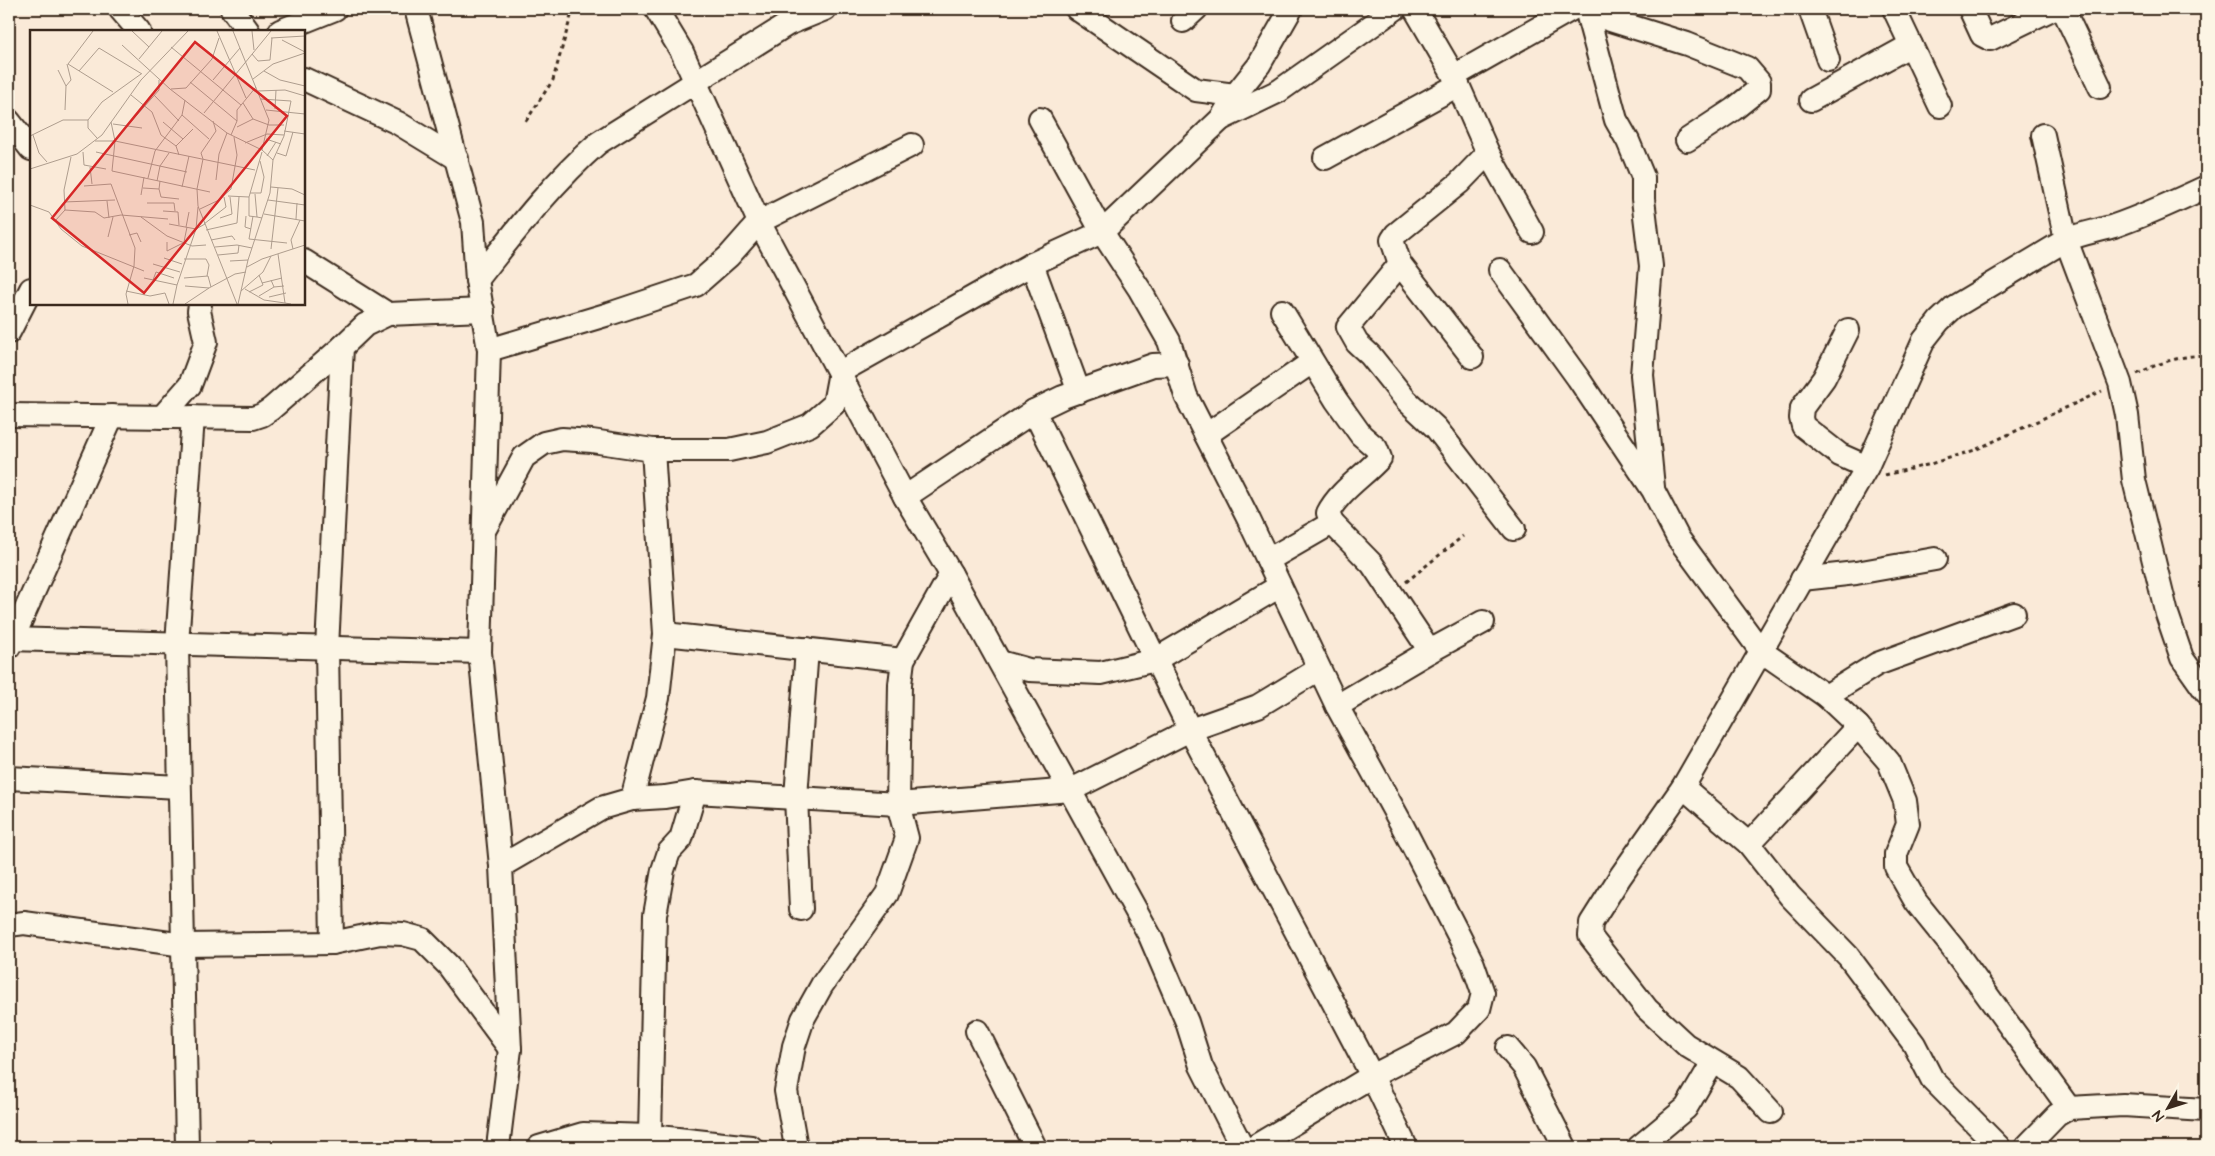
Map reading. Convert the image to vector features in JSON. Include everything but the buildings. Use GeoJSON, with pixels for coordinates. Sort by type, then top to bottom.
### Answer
{"type":"FeatureCollection","features":[{"type":"Feature","properties":{"kind":"street"},"geometry":{"type":"LineString","coordinates":[[120,9],[137,30]]}},
{"type":"Feature","properties":{"kind":"street"},"geometry":{"type":"LineString","coordinates":[[232,9],[247,30]]}},
{"type":"Feature","properties":{"kind":"street"},"geometry":{"type":"LineString","coordinates":[[281,30],[302,14],[335,9]]}},
{"type":"Feature","properties":{"kind":"street"},"geometry":{"type":"LineString","coordinates":[[416,9],[473,222],[477,280],[489,350],[480,652],[501,866],[510,1049],[498,1147]]}},
{"type":"Feature","properties":{"kind":"street"},"geometry":{"type":"LineString","coordinates":[[656,9],[682,52],[759,222],[905,497],[952,574],[1150,936],[1187,1022],[1201,1066],[1242,1147]]}},
{"type":"Feature","properties":{"kind":"street"},"geometry":{"type":"LineString","coordinates":[[477,280],[521,224],[579,160],[598,143],[788,24],[825,9]]}},
{"type":"Feature","properties":{"kind":"street"},"geometry":{"type":"LineString","coordinates":[[1077,9],[1196,90],[1235,95]]}},
{"type":"Feature","properties":{"kind":"street"},"geometry":{"type":"LineString","coordinates":[[1221,120],[1235,95],[1259,65],[1291,9]]}},
{"type":"Feature","properties":{"kind":"street"},"geometry":{"type":"LineString","coordinates":[[840,372],[1032,264],[1102,232],[1221,120],[1279,91],[1395,9]]}},
{"type":"Feature","properties":{"kind":"street"},"geometry":{"type":"LineString","coordinates":[[1415,9],[1456,80],[1488,152],[1532,232]]}},
{"type":"Feature","properties":{"kind":"street"},"geometry":{"type":"LineString","coordinates":[[1810,9],[1828,60]]}},
{"type":"Feature","properties":{"kind":"street"},"geometry":{"type":"LineString","coordinates":[[1894,9],[1940,106]]}},
{"type":"Feature","properties":{"kind":"street"},"geometry":{"type":"LineString","coordinates":[[1970,9],[1982,35],[1990,39],[2052,9]]}},
{"type":"Feature","properties":{"kind":"street"},"geometry":{"type":"LineString","coordinates":[[2063,9],[2100,87]]}},
{"type":"Feature","properties":{"kind":"street"},"geometry":{"type":"LineString","coordinates":[[1582,10],[1616,120],[1628,141],[1643,177],[1643,199],[1651,266],[1642,375],[1653,490]]}},
{"type":"Feature","properties":{"kind":"street"},"geometry":{"type":"LineString","coordinates":[[1326,158],[1456,80],[1582,10],[1687,44],[1748,68],[1759,82],[1759,89],[1687,140]]}},
{"type":"Feature","properties":{"kind":"street"},"geometry":{"type":"LineString","coordinates":[[1811,100],[1911,45]]}},
{"type":"Feature","properties":{"kind":"street"},"geometry":{"type":"LineString","coordinates":[[305,79],[398,123],[457,159]]}},
{"type":"Feature","properties":{"kind":"street"},"geometry":{"type":"LineString","coordinates":[[1040,119],[1102,232],[1157,319],[1169,342],[1186,396],[1268,560],[1337,706],[1402,825],[1473,964],[1483,993],[1479,1009],[1456,1033],[1372,1076],[1254,1147]]}},
{"type":"Feature","properties":{"kind":"street"},"geometry":{"type":"LineString","coordinates":[[2043,135],[2066,240],[2120,383],[2126,414],[2134,480],[2167,614],[2182,658],[2206,692]]}},
{"type":"Feature","properties":{"kind":"street"},"geometry":{"type":"LineString","coordinates":[[489,350],[609,314],[696,284],[729,256],[759,222],[912,145]]}},
{"type":"Feature","properties":{"kind":"street"},"geometry":{"type":"LineString","coordinates":[[1472,357],[1400,264],[1392,240],[1396,234],[1459,183],[1488,152]]}},
{"type":"Feature","properties":{"kind":"street"},"geometry":{"type":"LineString","coordinates":[[1771,1112],[1739,1078],[1686,1044],[1647,1009],[1590,936],[1591,923],[1620,877],[1683,787],[1862,475],[1924,340],[1938,321],[1954,307],[2066,240],[2080,234],[2092,233],[2116,225],[2171,204],[2206,186]]}},
{"type":"Feature","properties":{"kind":"street"},"geometry":{"type":"LineString","coordinates":[[305,262],[388,314]]}},
{"type":"Feature","properties":{"kind":"street"},"geometry":{"type":"LineString","coordinates":[[1032,264],[1079,392]]}},
{"type":"Feature","properties":{"kind":"street"},"geometry":{"type":"LineString","coordinates":[[1400,264],[1348,328],[1357,342],[1370,355],[1406,400],[1436,428],[1514,529]]}},
{"type":"Feature","properties":{"kind":"street"},"geometry":{"type":"LineString","coordinates":[[1500,270],[1574,372],[1653,490],[1678,538],[1761,651],[1826,696],[1858,726],[1889,762],[1905,801],[1908,824],[1896,854],[1896,867],[1916,902],[1953,948],[2069,1108]]}},
{"type":"Feature","properties":{"kind":"street"},"geometry":{"type":"LineString","coordinates":[[9,332],[21,295]]}},
{"type":"Feature","properties":{"kind":"street"},"geometry":{"type":"LineString","coordinates":[[162,417],[190,385],[206,342],[199,311],[200,305]]}},
{"type":"Feature","properties":{"kind":"street"},"geometry":{"type":"LineString","coordinates":[[9,415],[253,418],[262,415],[365,326],[388,314],[483,310]]}},
{"type":"Feature","properties":{"kind":"street"},"geometry":{"type":"LineString","coordinates":[[1282,311],[1336,400],[1361,435],[1376,448],[1380,458],[1367,473],[1333,502],[1328,513],[1332,523],[1372,564],[1430,650]]}},
{"type":"Feature","properties":{"kind":"street"},"geometry":{"type":"LineString","coordinates":[[1848,330],[1824,378],[1802,408],[1801,418],[1803,426],[1840,454],[1862,475]]}},
{"type":"Feature","properties":{"kind":"street"},"geometry":{"type":"LineString","coordinates":[[332,943],[327,648],[342,347]]}},
{"type":"Feature","properties":{"kind":"street"},"geometry":{"type":"LineString","coordinates":[[1206,435],[1312,362]]}},
{"type":"Feature","properties":{"kind":"street"},"geometry":{"type":"LineString","coordinates":[[905,497],[1034,410],[1153,365],[1177,364]]}},
{"type":"Feature","properties":{"kind":"street"},"geometry":{"type":"LineString","coordinates":[[484,530],[524,457],[544,443],[562,440],[592,441],[654,450],[729,450],[767,442],[810,425],[834,404],[840,372]]}},
{"type":"Feature","properties":{"kind":"street"},"geometry":{"type":"LineString","coordinates":[[1034,410],[1190,730],[1372,1076],[1406,1147]]}},
{"type":"Feature","properties":{"kind":"street"},"geometry":{"type":"LineString","coordinates":[[112,416],[10,642],[177,644],[480,652]]}},
{"type":"Feature","properties":{"kind":"street"},"geometry":{"type":"LineString","coordinates":[[187,1147],[177,644],[194,417]]}},
{"type":"Feature","properties":{"kind":"street"},"geometry":{"type":"LineString","coordinates":[[632,799],[658,698],[665,634],[654,450]]}},
{"type":"Feature","properties":{"kind":"street"},"geometry":{"type":"LineString","coordinates":[[1268,560],[1332,523]]}},
{"type":"Feature","properties":{"kind":"street"},"geometry":{"type":"LineString","coordinates":[[1802,579],[1856,573],[1935,559]]}},
{"type":"Feature","properties":{"kind":"street"},"geometry":{"type":"LineString","coordinates":[[796,1147],[786,1091],[794,1046],[803,1019],[822,985],[887,894],[907,838],[898,804],[900,684],[903,660],[952,574]]}},
{"type":"Feature","properties":{"kind":"street"},"geometry":{"type":"LineString","coordinates":[[1000,662],[1029,670],[1101,673],[1156,660],[1280,586]]}},
{"type":"Feature","properties":{"kind":"street"},"geometry":{"type":"LineString","coordinates":[[1826,696],[1877,664],[2014,614]]}},
{"type":"Feature","properties":{"kind":"street"},"geometry":{"type":"LineString","coordinates":[[1337,706],[1430,650],[1484,622]]}},
{"type":"Feature","properties":{"kind":"street"},"geometry":{"type":"LineString","coordinates":[[665,634],[903,660]]}},
{"type":"Feature","properties":{"kind":"street"},"geometry":{"type":"LineString","coordinates":[[801,909],[796,797],[807,649]]}},
{"type":"Feature","properties":{"kind":"street"},"geometry":{"type":"LineString","coordinates":[[501,866],[601,808],[632,799],[665,797],[695,792],[898,804],[1071,790],[1190,730],[1258,706],[1319,669]]}},
{"type":"Feature","properties":{"kind":"street"},"geometry":{"type":"LineString","coordinates":[[1749,844],[1858,726]]}},
{"type":"Feature","properties":{"kind":"street"},"geometry":{"type":"LineString","coordinates":[[9,778],[179,787]]}},
{"type":"Feature","properties":{"kind":"street"},"geometry":{"type":"LineString","coordinates":[[1683,787],[1749,844],[1790,896],[1848,956],[1914,1044],[1932,1079],[1999,1147]]}},
{"type":"Feature","properties":{"kind":"street"},"geometry":{"type":"LineString","coordinates":[[650,1136],[656,915],[663,870],[669,852],[681,839],[695,792]]}},
{"type":"Feature","properties":{"kind":"street"},"geometry":{"type":"LineString","coordinates":[[9,926],[24,923],[184,945],[332,943],[380,933],[403,934],[422,939],[448,965],[510,1049]]}},
{"type":"Feature","properties":{"kind":"street"},"geometry":{"type":"LineString","coordinates":[[977,1031],[1035,1147]]}},
{"type":"Feature","properties":{"kind":"street"},"geometry":{"type":"LineString","coordinates":[[1508,1048],[1524,1067],[1565,1147]]}},
{"type":"Feature","properties":{"kind":"street"},"geometry":{"type":"LineString","coordinates":[[1639,1147],[1686,1108],[1713,1062]]}},
{"type":"Feature","properties":{"kind":"street"},"geometry":{"type":"LineString","coordinates":[[2026,1147],[2057,1115],[2069,1108],[2123,1105],[2206,1110]]}},
{"type":"Feature","properties":{"kind":"street"},"geometry":{"type":"LineString","coordinates":[[539,1147],[583,1134],[650,1136],[751,1147]]}},
{"type":"Feature","properties":{"kind":"path"},"geometry":{"type":"LineString","coordinates":[[526,121],[553,80],[573,9]]}},
{"type":"Feature","properties":{"kind":"path"},"geometry":{"type":"LineString","coordinates":[[1862,475],[1927,466],[1975,450],[2163,361],[2206,355]]}},
{"type":"Feature","properties":{"kind":"path"},"geometry":{"type":"LineString","coordinates":[[1392,593],[1464,536]]}}]}
